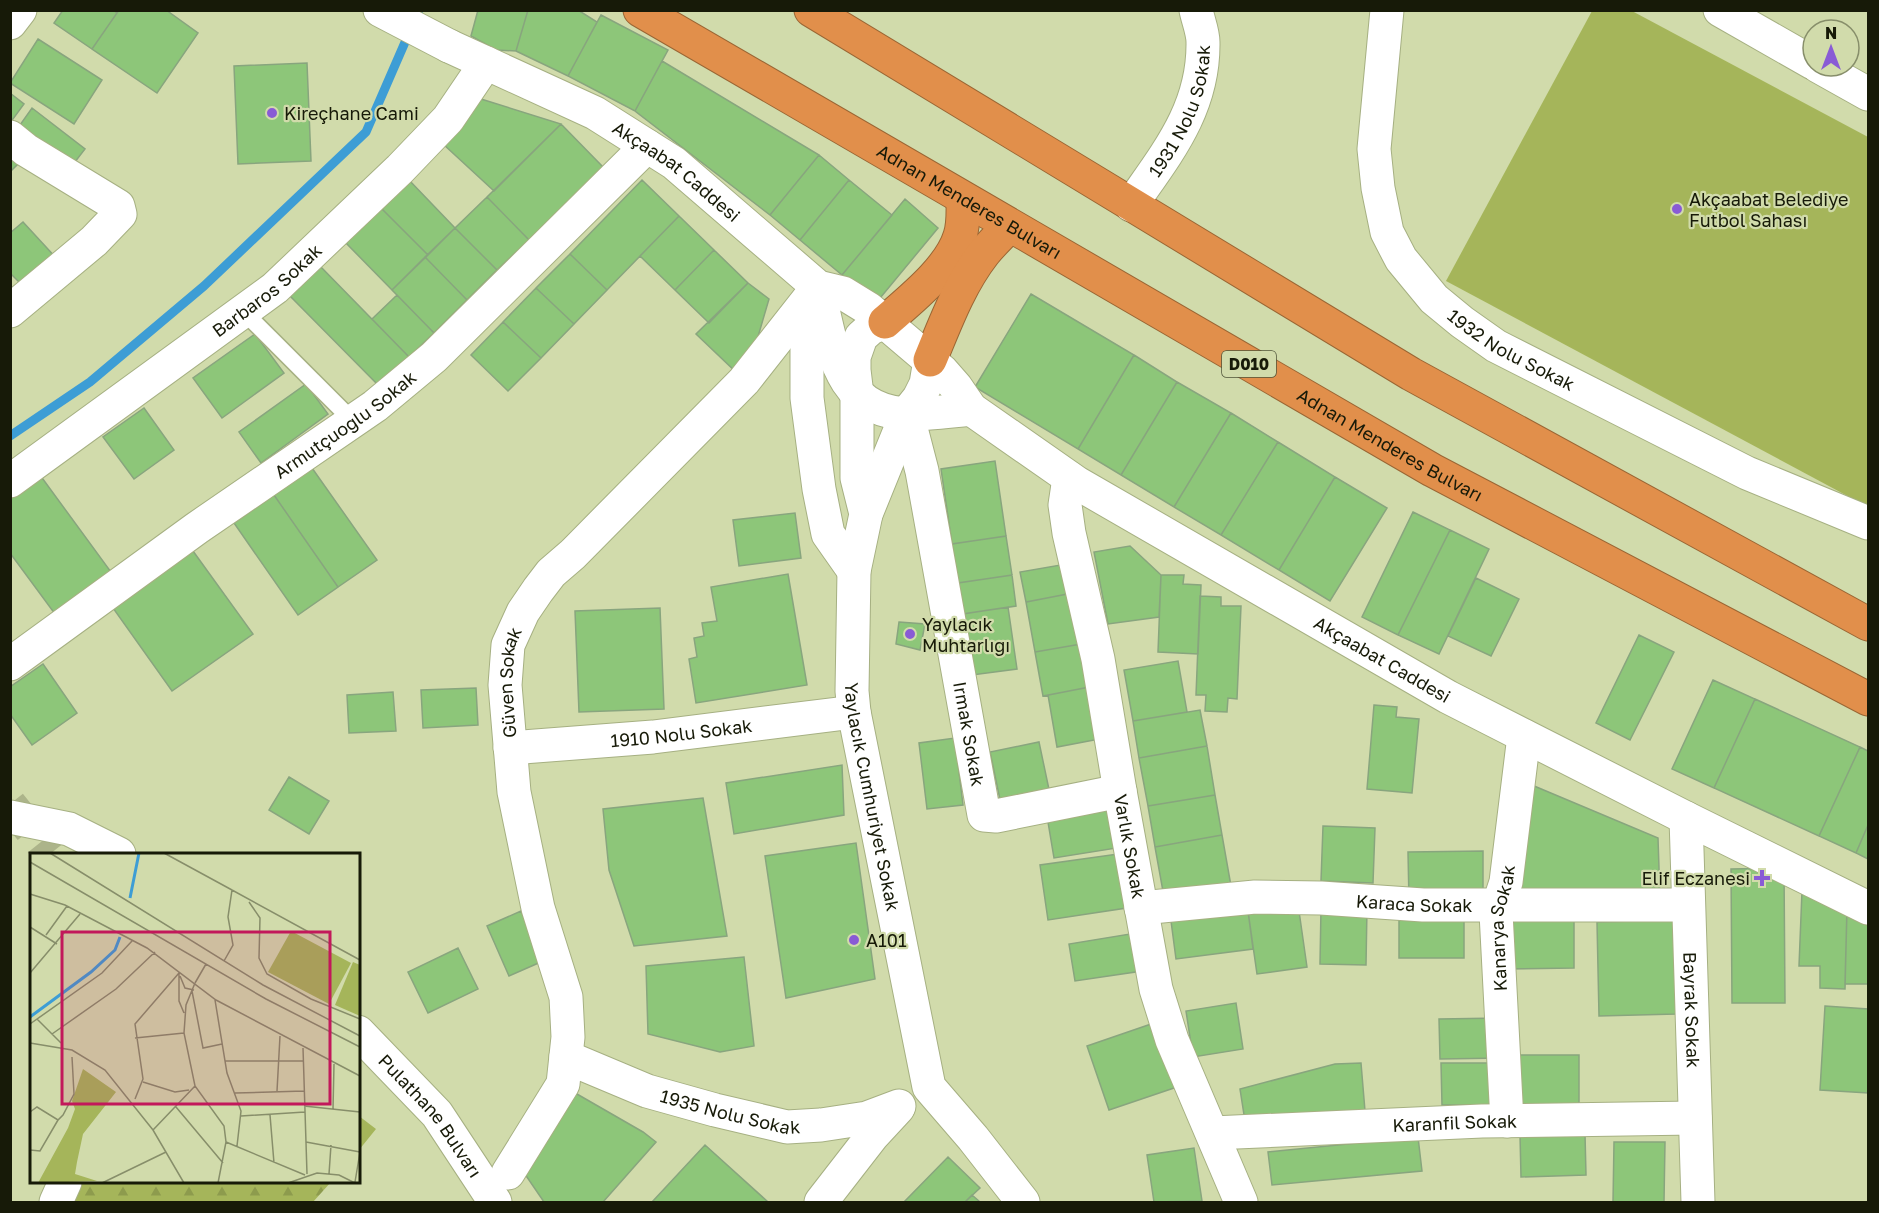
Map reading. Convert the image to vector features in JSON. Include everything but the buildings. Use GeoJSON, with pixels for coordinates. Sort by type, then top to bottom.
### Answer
{"type":"FeatureCollection","features":[{"type":"Feature","properties":{"kind":"highway","name":"Adnan Menderes Bulvarı"},"geometry":{"type":"LineString","coordinates":[[640,10],[1432,470],[1869,699]]}},
{"type":"Feature","properties":{"kind":"highway"},"geometry":{"type":"LineString","coordinates":[[811,10],[1412,374],[1869,624]]}},
{"type":"Feature","properties":{"kind":"highway"},"geometry":{"type":"LineString","coordinates":[[885,322],[926,286],[949,256],[960,237],[963,199]]}},
{"type":"Feature","properties":{"kind":"highway"},"geometry":{"type":"LineString","coordinates":[[930,360],[953,304],[968,277],[984,253],[1009,226]]}},
{"type":"Feature","properties":{"kind":"street"},"geometry":{"type":"LineString","coordinates":[[10,23],[20,10]]}},
{"type":"Feature","properties":{"kind":"street","name":"Akçaabat Caddesi"},"geometry":{"type":"LineString","coordinates":[[380,10],[449,46],[595,113],[674,163],[818,287],[843,292],[885,322],[930,360],[956,387],[971,409],[1069,478],[1448,697],[1869,908]]}},
{"type":"Feature","properties":{"kind":"street","name":"1931 Nolu Sokak"},"geometry":{"type":"LineString","coordinates":[[1131,205],[1180,133],[1197,95],[1203,41],[1196,10]]}},
{"type":"Feature","properties":{"kind":"street","name":"1932 Nolu Sokak"},"geometry":{"type":"LineString","coordinates":[[1387,10],[1374,148],[1378,188],[1387,232],[1401,259],[1434,299],[1496,346],[1747,473],[1869,523]]}},
{"type":"Feature","properties":{"kind":"street"},"geometry":{"type":"LineString","coordinates":[[1720,10],[1801,56]]}},
{"type":"Feature","properties":{"kind":"street","name":"Barbaros Sokak"},"geometry":{"type":"LineString","coordinates":[[10,481],[275,288],[400,169],[448,119],[486,63]]}},
{"type":"Feature","properties":{"kind":"street"},"geometry":{"type":"LineString","coordinates":[[1840,78],[1869,94]]}},
{"type":"Feature","properties":{"kind":"street"},"geometry":{"type":"LineString","coordinates":[[10,137],[26,150],[118,206],[120,214],[94,241],[10,311]]}},
{"type":"Feature","properties":{"kind":"street","name":"Armutçuoğlu Sokak"},"geometry":{"type":"LineString","coordinates":[[10,664],[197,528],[375,406],[434,357],[647,146]]}},
{"type":"Feature","properties":{"kind":"street"},"geometry":{"type":"LineString","coordinates":[[818,287],[839,369],[857,395],[885,411],[907,413],[971,409]]}},
{"type":"Feature","properties":{"kind":"street"},"geometry":{"type":"LineString","coordinates":[[818,287],[807,345],[807,398],[819,489],[828,534],[854,571]]}},
{"type":"Feature","properties":{"kind":"street","name":"Güven Sokak"},"geometry":{"type":"LineString","coordinates":[[508,1173],[563,1084],[568,1037],[566,997],[538,908],[514,792],[505,685],[508,645],[523,612],[551,573],[573,554],[744,381],[818,287]]}},
{"type":"Feature","properties":{"kind":"street"},"geometry":{"type":"LineString","coordinates":[[857,395],[854,370],[857,347],[861,337],[871,328],[885,322]]}},
{"type":"Feature","properties":{"kind":"street"},"geometry":{"type":"LineString","coordinates":[[907,413],[919,398],[926,384],[930,360]]}},
{"type":"Feature","properties":{"kind":"street","name":"Yaylacık Cumhuriyet Sokak"},"geometry":{"type":"LineString","coordinates":[[857,395],[857,478],[866,514]]}},
{"type":"Feature","properties":{"kind":"street","name":"Yaylacık Cumhuriyet Sokak"},"geometry":{"type":"LineString","coordinates":[[907,413],[866,514],[854,571],[852,691],[854,712],[929,1087],[973,1138],[1023,1203]]}},
{"type":"Feature","properties":{"kind":"street","name":"Irmak Sokak"},"geometry":{"type":"LineString","coordinates":[[907,413],[922,471],[984,815],[996,816],[1120,792]]}},
{"type":"Feature","properties":{"kind":"street","name":"Varlık Sokak"},"geometry":{"type":"LineString","coordinates":[[1069,478],[1065,505],[1098,659],[1156,989],[1172,1040],[1241,1203]]}},
{"type":"Feature","properties":{"kind":"street","name":"1910 Nolu Sokak"},"geometry":{"type":"LineString","coordinates":[[510,748],[653,738],[854,712]]}},
{"type":"Feature","properties":{"kind":"street","name":"Kanarya Sokak"},"geometry":{"type":"LineString","coordinates":[[1507,1121],[1496,913],[1506,882],[1524,736]]}},
{"type":"Feature","properties":{"kind":"street"},"geometry":{"type":"LineString","coordinates":[[10,817],[69,829],[115,853]]}},
{"type":"Feature","properties":{"kind":"street","name":"Bayrak Sokak"},"geometry":{"type":"LineString","coordinates":[[1686,818],[1698,1203]]}},
{"type":"Feature","properties":{"kind":"street","name":"Karaca Sokak"},"geometry":{"type":"LineString","coordinates":[[1141,908],[1255,897],[1322,898],[1423,905],[1688,905]]}},
{"type":"Feature","properties":{"kind":"street","name":"Pulathane Bulvarı"},"geometry":{"type":"LineString","coordinates":[[360,1034],[437,1113],[495,1203]]}},
{"type":"Feature","properties":{"kind":"street","name":"1935 Nolu Sokak"},"geometry":{"type":"LineString","coordinates":[[566,1057],[647,1091],[787,1127],[821,1125],[867,1118],[899,1106]]}},
{"type":"Feature","properties":{"kind":"street"},"geometry":{"type":"LineString","coordinates":[[821,1203],[873,1135],[899,1106],[929,1087]]}},
{"type":"Feature","properties":{"kind":"street","name":"Karanfil Sokak"},"geometry":{"type":"LineString","coordinates":[[1213,1133],[1507,1121],[1695,1118]]}},
{"type":"Feature","properties":{"kind":"street"},"geometry":{"type":"LineString","coordinates":[[56,1203],[65,1183]]}},
{"type":"Feature","properties":{"kind":"lane"},"geometry":{"type":"LineString","coordinates":[[243,311],[353,421]]}},
{"type":"Feature","properties":{"kind":"green space","name":"Akçaabat Belediye Futbol Sahası"},"geometry":{"type":"Polygon","coordinates":[[[1592,11],[1632,11],[1868,137],[1868,507],[1446,281],[1592,11]]]}},
{"type":"Feature","properties":{"kind":"green space"},"geometry":{"type":"Polygon","coordinates":[[[360,1117],[376,1129],[360,1149],[360,1117]]]}},
{"type":"Feature","properties":{"kind":"green space"},"geometry":{"type":"Polygon","coordinates":[[[67,1183],[330,1183],[313,1202],[71,1202],[67,1183]]]}},
{"type":"Feature","properties":{"kind":"waterway"},"geometry":{"type":"LineString","coordinates":[[10,436],[90,382],[204,286],[366,132],[419,10]]}},
{"type":"Feature","properties":{"kind":"tunnel"},"geometry":{"type":"LineString","coordinates":[[10,804],[49,853]]}},
{"type":"Feature","properties":{"kind":"place","name":"Kireçhane Cami"},"geometry":{"type":"Point","coordinates":[272,113]}},
{"type":"Feature","properties":{"kind":"place","name":"Akçaabat Belediye Futbol Sahası"},"geometry":{"type":"Point","coordinates":[1677,209]}},
{"type":"Feature","properties":{"kind":"place","name":"Yaylacık Muhtarlığı"},"geometry":{"type":"Point","coordinates":[910,634]}},
{"type":"Feature","properties":{"kind":"place","name":"Elif Eczanesi"},"geometry":{"type":"Point","coordinates":[1762,878]}},
{"type":"Feature","properties":{"kind":"place","name":"A101"},"geometry":{"type":"Point","coordinates":[854,940]}}]}
